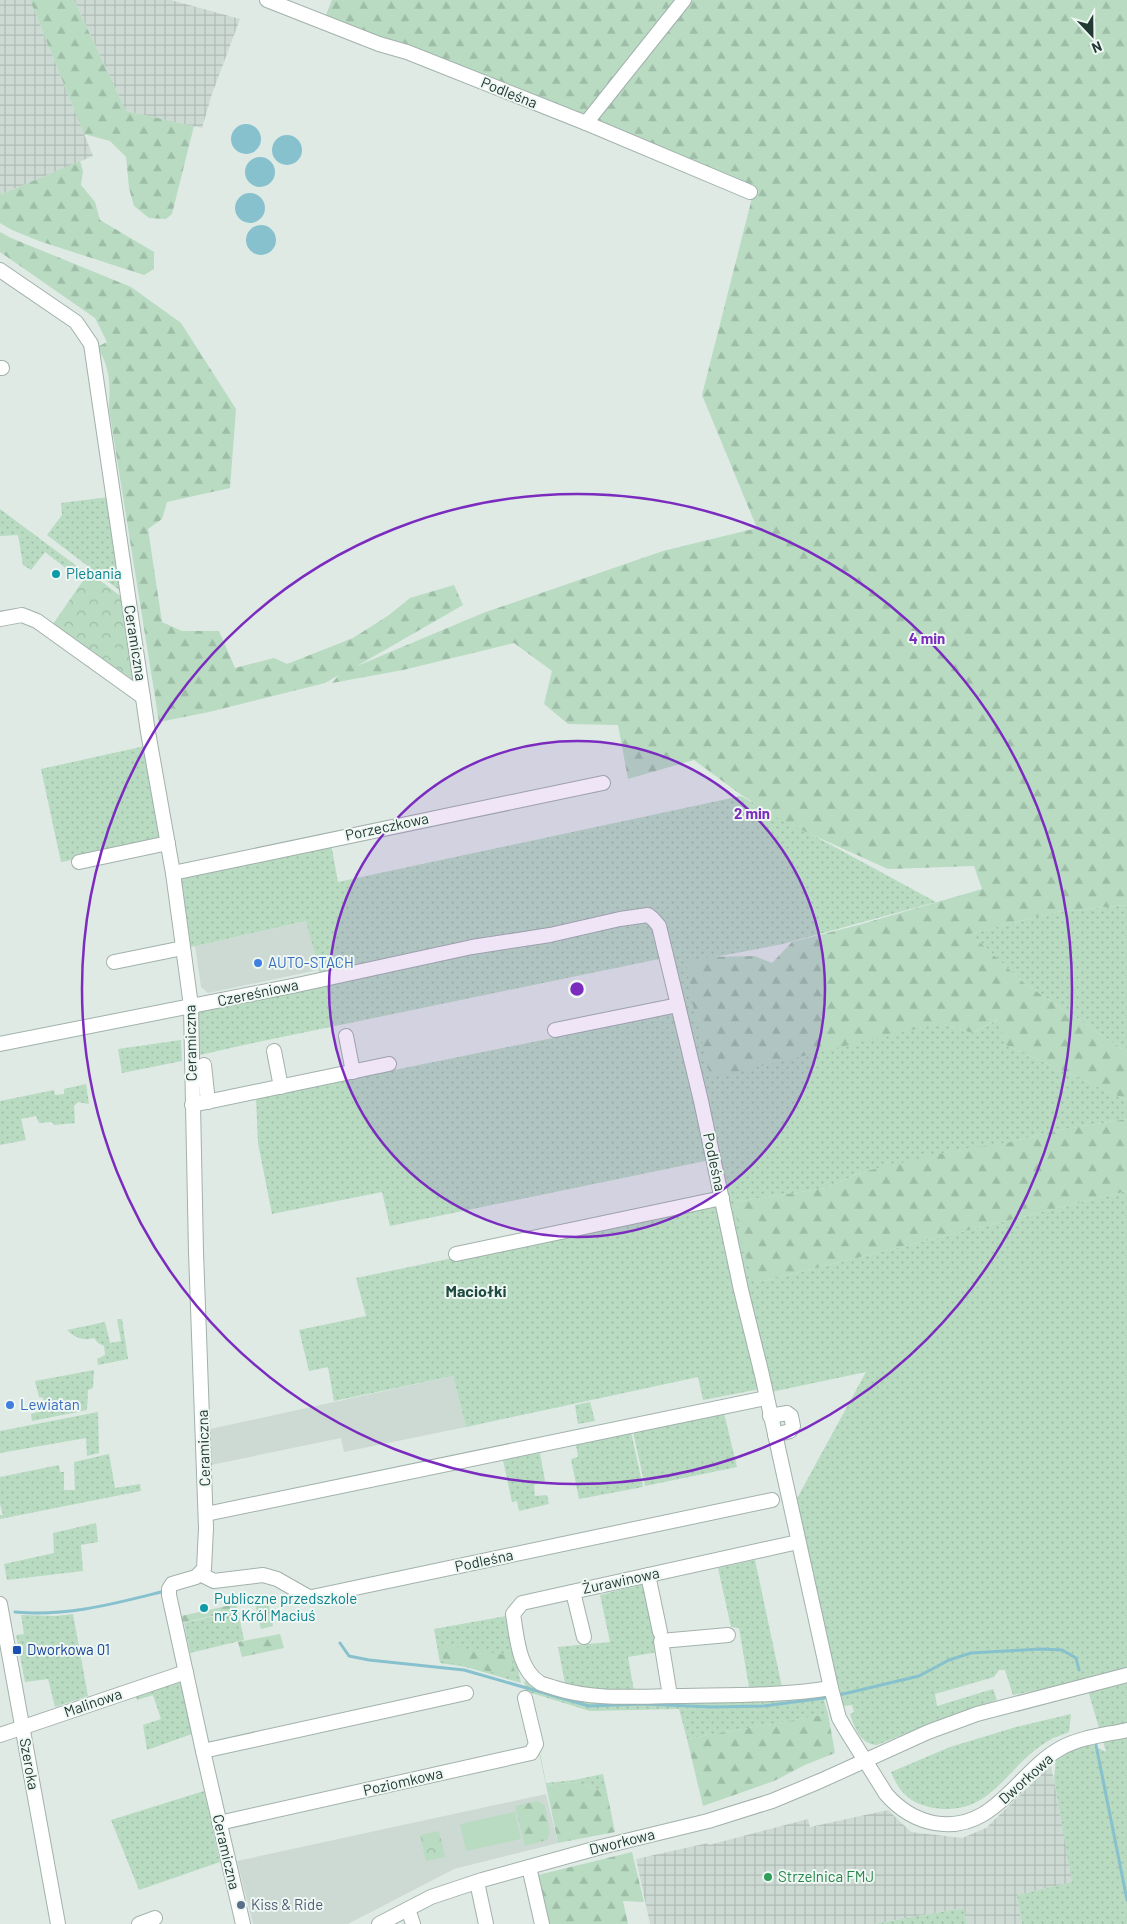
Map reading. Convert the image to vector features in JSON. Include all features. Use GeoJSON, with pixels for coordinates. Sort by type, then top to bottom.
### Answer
{"type":"FeatureCollection","features":[{"type":"Feature","properties":{"kind":"street","name":"Podleśna"},"geometry":{"type":"LineString","coordinates":[[267,0],[586,122],[750,192]]}},
{"type":"Feature","properties":{"kind":"street"},"geometry":{"type":"LineString","coordinates":[[586,122],[684,0]]}},
{"type":"Feature","properties":{"kind":"street","name":"Ceramiczna"},"geometry":{"type":"LineString","coordinates":[[0,270],[76,322],[91,344],[143,697],[168,843],[191,1006],[192,1105],[206,1514],[204,1568],[200,1574],[172,1584],[169,1589],[203,1751],[243,1924]]}},
{"type":"Feature","properties":{"kind":"street"},"geometry":{"type":"LineString","coordinates":[[0,619],[22,615],[37,621],[143,697]]}},
{"type":"Feature","properties":{"kind":"street","name":"Porzeczkowa"},"geometry":{"type":"LineString","coordinates":[[172,872],[603,782]]}},
{"type":"Feature","properties":{"kind":"street"},"geometry":{"type":"LineString","coordinates":[[79,862],[168,843]]}},
{"type":"Feature","properties":{"kind":"street","name":"Czereśniowa"},"geometry":{"type":"LineString","coordinates":[[0,1044],[472,947],[550,935],[620,919],[648,915],[659,926]]}},
{"type":"Feature","properties":{"kind":"street","name":"Podleśna"},"geometry":{"type":"LineString","coordinates":[[659,926],[701,1101],[741,1290],[831,1688],[839,1718],[865,1760]]}},
{"type":"Feature","properties":{"kind":"street"},"geometry":{"type":"LineString","coordinates":[[114,962],[183,948]]}},
{"type":"Feature","properties":{"kind":"street"},"geometry":{"type":"LineString","coordinates":[[555,1030],[678,1005]]}},
{"type":"Feature","properties":{"kind":"street"},"geometry":{"type":"LineString","coordinates":[[346,1036],[353,1072]]}},
{"type":"Feature","properties":{"kind":"street"},"geometry":{"type":"LineString","coordinates":[[274,1050],[281,1087]]}},
{"type":"Feature","properties":{"kind":"street"},"geometry":{"type":"LineString","coordinates":[[192,1105],[389,1064]]}},
{"type":"Feature","properties":{"kind":"street"},"geometry":{"type":"LineString","coordinates":[[204,1065],[208,1102]]}},
{"type":"Feature","properties":{"kind":"street"},"geometry":{"type":"LineString","coordinates":[[456,1254],[722,1198]]}},
{"type":"Feature","properties":{"kind":"street"},"geometry":{"type":"LineString","coordinates":[[206,1514],[766,1395]]}},
{"type":"Feature","properties":{"kind":"street"},"geometry":{"type":"LineString","coordinates":[[355,1477],[766,1395]]}},
{"type":"Feature","properties":{"kind":"street"},"geometry":{"type":"LineString","coordinates":[[770,1416],[787,1413],[791,1416],[793,1426],[790,1431],[775,1435]]}},
{"type":"Feature","properties":{"kind":"street","name":"Podleśna"},"geometry":{"type":"LineString","coordinates":[[200,1574],[214,1581],[262,1575],[277,1579],[312,1597],[772,1500]]}},
{"type":"Feature","properties":{"kind":"street","name":"Żurawinowa"},"geometry":{"type":"LineString","coordinates":[[670,1696],[632,1697],[582,1694],[540,1683],[523,1663],[512,1614],[522,1603],[798,1542]]}},
{"type":"Feature","properties":{"kind":"street"},"geometry":{"type":"LineString","coordinates":[[648,1576],[660,1632]]}},
{"type":"Feature","properties":{"kind":"street"},"geometry":{"type":"LineString","coordinates":[[573,1592],[584,1637]]}},
{"type":"Feature","properties":{"kind":"street","name":"Szeroka"},"geometry":{"type":"LineString","coordinates":[[0,1604],[58,1924]]}},
{"type":"Feature","properties":{"kind":"street"},"geometry":{"type":"LineString","coordinates":[[728,1635],[661,1641],[670,1696],[799,1693],[831,1688]]}},
{"type":"Feature","properties":{"kind":"street","name":"Malinowa"},"geometry":{"type":"LineString","coordinates":[[0,1735],[186,1672]]}},
{"type":"Feature","properties":{"kind":"street","name":"Dworkowa"},"geometry":{"type":"LineString","coordinates":[[379,1924],[431,1898],[477,1882],[601,1847],[740,1812],[796,1792],[928,1732],[977,1714],[1028,1699],[1127,1675]]}},
{"type":"Feature","properties":{"kind":"street"},"geometry":{"type":"LineString","coordinates":[[203,1751],[466,1693]]}},
{"type":"Feature","properties":{"kind":"street","name":"Poziomkowa"},"geometry":{"type":"LineString","coordinates":[[219,1822],[531,1753],[536,1744],[525,1698]]}},
{"type":"Feature","properties":{"kind":"street","name":"Dworkowa"},"geometry":{"type":"LineString","coordinates":[[865,1760],[886,1794],[905,1812],[927,1822],[944,1825],[955,1824],[970,1821],[997,1806],[1033,1770],[1059,1749],[1078,1740],[1127,1730]]}},
{"type":"Feature","properties":{"kind":"street"},"geometry":{"type":"LineString","coordinates":[[529,1867],[542,1924]]}},
{"type":"Feature","properties":{"kind":"street"},"geometry":{"type":"LineString","coordinates":[[477,1882],[486,1924]]}},
{"type":"Feature","properties":{"kind":"street"},"geometry":{"type":"LineString","coordinates":[[408,1909],[413,1924]]}},
{"type":"Feature","properties":{"kind":"street"},"geometry":{"type":"LineString","coordinates":[[139,1924],[155,1918]]}},
{"type":"Feature","properties":{"kind":"shaded area"},"geometry":{"type":"Polygon","coordinates":[[[0,0],[30,0],[93,156],[2,194],[0,192],[0,0]]]}},
{"type":"Feature","properties":{"kind":"shaded area"},"geometry":{"type":"Polygon","coordinates":[[[74,0],[171,0],[240,19],[212,94],[202,128],[126,111],[74,0]]]}},
{"type":"Feature","properties":{"kind":"shaded area"},"geometry":{"type":"Polygon","coordinates":[[[307,921],[318,970],[208,993],[201,987],[195,946],[307,921]]]}},
{"type":"Feature","properties":{"kind":"shaded area"},"geometry":{"type":"Polygon","coordinates":[[[453,1376],[466,1427],[344,1452],[341,1438],[211,1465],[210,1429],[453,1376]]]}},
{"type":"Feature","properties":{"kind":"shaded area"},"geometry":{"type":"Polygon","coordinates":[[[1051,1765],[1073,1882],[1017,1895],[1022,1924],[967,1924],[964,1909],[874,1924],[650,1924],[636,1859],[708,1843],[709,1845],[808,1819],[810,1827],[888,1810],[911,1832],[962,1838],[986,1828],[1051,1765]]]}},
{"type":"Feature","properties":{"kind":"shaded area"},"geometry":{"type":"Polygon","coordinates":[[[546,1794],[558,1843],[454,1869],[348,1924],[253,1924],[237,1861],[546,1794]]]}},
{"type":"Feature","properties":{"kind":"green space"},"geometry":{"type":"Polygon","coordinates":[[[30,0],[74,0],[126,111],[194,126],[172,214],[166,219],[149,218],[134,206],[129,188],[126,157],[110,141],[84,134],[30,0]]]}},
{"type":"Feature","properties":{"kind":"green space"},"geometry":{"type":"Polygon","coordinates":[[[332,0],[1127,0],[1127,905],[1056,912],[971,934],[1024,983],[1127,1052],[1127,1100],[1006,1045],[998,1019],[972,1033],[941,1023],[711,1078],[693,1005],[686,959],[694,961],[709,957],[755,956],[772,963],[792,942],[982,889],[974,866],[888,869],[784,822],[740,794],[694,760],[628,779],[618,725],[568,724],[544,704],[552,671],[514,643],[403,670],[332,683],[339,675],[325,683],[209,712],[159,722],[109,409],[109,377],[105,362],[97,347],[107,342],[95,318],[0,252],[0,232],[131,287],[181,323],[236,409],[230,488],[167,502],[162,519],[148,529],[162,622],[182,631],[219,631],[235,668],[274,658],[287,664],[353,638],[389,615],[410,598],[454,585],[463,605],[357,666],[483,613],[663,551],[757,528],[702,395],[754,190],[325,17],[332,0]]]}},
{"type":"Feature","properties":{"kind":"green space"},"geometry":{"type":"Polygon","coordinates":[[[80,161],[83,171],[81,185],[95,202],[100,220],[154,252],[154,269],[144,275],[39,241],[0,223],[0,192],[2,194],[80,161]]]}},
{"type":"Feature","properties":{"kind":"green space"},"geometry":{"type":"Polygon","coordinates":[[[109,497],[123,593],[47,535],[62,515],[61,503],[109,497]]]}},
{"type":"Feature","properties":{"kind":"green space"},"geometry":{"type":"Polygon","coordinates":[[[0,509],[86,573],[81,580],[45,552],[31,570],[23,565],[18,535],[0,536],[0,509]]]}},
{"type":"Feature","properties":{"kind":"green space"},"geometry":{"type":"Polygon","coordinates":[[[89,572],[123,598],[137,675],[132,679],[53,624],[89,572]]]}},
{"type":"Feature","properties":{"kind":"green space"},"geometry":{"type":"Polygon","coordinates":[[[104,640],[127,655],[121,665],[98,650],[104,640]]]}},
{"type":"Feature","properties":{"kind":"green space"},"geometry":{"type":"Polygon","coordinates":[[[145,746],[160,842],[61,862],[41,769],[145,746]]]}},
{"type":"Feature","properties":{"kind":"green space"},"geometry":{"type":"Polygon","coordinates":[[[741,796],[936,902],[783,944],[694,961],[686,959],[941,1023],[972,1033],[999,1019],[1006,1045],[1127,1100],[1127,1119],[1060,1130],[1006,1143],[862,1172],[826,1188],[734,1202],[755,1283],[1127,1191],[1127,1924],[1022,1924],[1017,1895],[1072,1882],[1054,1779],[1056,1757],[1089,1743],[1106,1752],[1085,1680],[1013,1695],[1005,1670],[999,1670],[994,1677],[935,1694],[937,1706],[993,1689],[997,1700],[941,1719],[877,1745],[866,1742],[862,1738],[850,1714],[854,1712],[852,1705],[844,1706],[839,1697],[824,1700],[828,1714],[687,1739],[679,1709],[590,1711],[528,1692],[546,1783],[603,1774],[607,1793],[576,1782],[546,1785],[524,1681],[580,1698],[654,1700],[832,1682],[795,1502],[866,1372],[771,1392],[760,1389],[703,1400],[698,1377],[466,1427],[453,1376],[334,1401],[328,1367],[309,1371],[299,1330],[366,1316],[356,1278],[720,1203],[710,1160],[390,1226],[382,1192],[272,1214],[258,1143],[256,1098],[676,1013],[664,958],[200,1055],[197,1008],[322,983],[306,921],[187,948],[180,875],[331,844],[338,882],[741,796]]]}},
{"type":"Feature","properties":{"kind":"green space"},"geometry":{"type":"Polygon","coordinates":[[[1127,905],[1127,1052],[1024,983],[971,934],[1056,912],[1127,905]]]}},
{"type":"Feature","properties":{"kind":"green space"},"geometry":{"type":"Polygon","coordinates":[[[181,1040],[182,1061],[122,1073],[118,1049],[181,1040]]]}},
{"type":"Feature","properties":{"kind":"green space"},"geometry":{"type":"Polygon","coordinates":[[[86,1084],[89,1104],[78,1102],[74,1106],[75,1123],[54,1125],[52,1122],[39,1123],[36,1116],[21,1119],[26,1140],[0,1145],[0,1101],[54,1090],[55,1095],[64,1094],[64,1089],[86,1084]]]}},
{"type":"Feature","properties":{"kind":"green space"},"geometry":{"type":"Polygon","coordinates":[[[1127,1119],[1127,1191],[755,1283],[744,1253],[734,1202],[826,1188],[862,1172],[961,1149],[1006,1143],[1060,1130],[1127,1119]]]}},
{"type":"Feature","properties":{"kind":"green space"},"geometry":{"type":"Polygon","coordinates":[[[117,1319],[122,1319],[128,1359],[98,1365],[97,1359],[105,1355],[104,1346],[94,1338],[79,1338],[67,1330],[105,1322],[110,1343],[121,1341],[117,1319]]]}},
{"type":"Feature","properties":{"kind":"green space"},"geometry":{"type":"Polygon","coordinates":[[[94,1370],[93,1388],[88,1390],[87,1410],[32,1421],[31,1414],[45,1410],[43,1398],[39,1397],[35,1381],[94,1370]]]}},
{"type":"Feature","properties":{"kind":"green space"},"geometry":{"type":"Polygon","coordinates":[[[590,1402],[595,1421],[578,1424],[575,1405],[590,1402]]]}},
{"type":"Feature","properties":{"kind":"green space"},"geometry":{"type":"Polygon","coordinates":[[[98,1412],[99,1453],[87,1456],[86,1438],[0,1453],[0,1431],[98,1412]]]}},
{"type":"Feature","properties":{"kind":"green space"},"geometry":{"type":"Polygon","coordinates":[[[724,1413],[737,1467],[645,1486],[633,1432],[724,1413]]]}},
{"type":"Feature","properties":{"kind":"green space"},"geometry":{"type":"Polygon","coordinates":[[[631,1432],[643,1487],[579,1499],[571,1459],[578,1457],[576,1445],[631,1432]]]}},
{"type":"Feature","properties":{"kind":"green space"},"geometry":{"type":"Polygon","coordinates":[[[540,1453],[545,1481],[534,1485],[535,1496],[547,1495],[549,1504],[519,1511],[517,1501],[512,1502],[503,1460],[540,1453]]]}},
{"type":"Feature","properties":{"kind":"green space"},"geometry":{"type":"Polygon","coordinates":[[[109,1454],[115,1488],[140,1484],[141,1491],[0,1519],[0,1515],[3,1515],[0,1504],[0,1477],[59,1465],[60,1472],[64,1472],[64,1490],[75,1490],[74,1462],[109,1454]]]}},
{"type":"Feature","properties":{"kind":"green space"},"geometry":{"type":"Polygon","coordinates":[[[96,1523],[98,1542],[81,1545],[83,1571],[7,1580],[4,1564],[54,1553],[53,1533],[96,1523]]]}},
{"type":"Feature","properties":{"kind":"green space"},"geometry":{"type":"Polygon","coordinates":[[[755,1560],[782,1687],[749,1687],[739,1628],[731,1627],[718,1568],[755,1560]]]}},
{"type":"Feature","properties":{"kind":"green space"},"geometry":{"type":"Polygon","coordinates":[[[643,1584],[658,1652],[628,1657],[634,1691],[583,1689],[565,1683],[558,1647],[610,1642],[600,1595],[643,1584]]]}},
{"type":"Feature","properties":{"kind":"green space"},"geometry":{"type":"Polygon","coordinates":[[[267,1596],[273,1626],[261,1629],[254,1599],[267,1596]]]}},
{"type":"Feature","properties":{"kind":"green space"},"geometry":{"type":"Polygon","coordinates":[[[236,1604],[238,1610],[182,1623],[181,1616],[236,1604]]]}},
{"type":"Feature","properties":{"kind":"green space"},"geometry":{"type":"Polygon","coordinates":[[[238,1611],[244,1640],[190,1653],[184,1623],[238,1611]]]}},
{"type":"Feature","properties":{"kind":"green space"},"geometry":{"type":"Polygon","coordinates":[[[73,1614],[88,1696],[55,1707],[48,1679],[25,1682],[16,1635],[24,1634],[21,1615],[56,1616],[73,1614]]]}},
{"type":"Feature","properties":{"kind":"green space"},"geometry":{"type":"Polygon","coordinates":[[[506,1616],[521,1683],[466,1667],[440,1663],[434,1629],[506,1616]]]}},
{"type":"Feature","properties":{"kind":"green space"},"geometry":{"type":"Polygon","coordinates":[[[280,1634],[284,1648],[242,1657],[238,1642],[280,1634]]]}},
{"type":"Feature","properties":{"kind":"green space"},"geometry":{"type":"Polygon","coordinates":[[[439,1644],[511,1656],[516,1678],[444,1661],[439,1644]]]}},
{"type":"Feature","properties":{"kind":"green space"},"geometry":{"type":"Polygon","coordinates":[[[177,1681],[181,1684],[192,1734],[147,1750],[143,1725],[161,1719],[153,1695],[137,1700],[135,1694],[177,1681]]]}},
{"type":"Feature","properties":{"kind":"green space"},"geometry":{"type":"Polygon","coordinates":[[[828,1714],[835,1753],[805,1765],[774,1781],[703,1806],[687,1739],[828,1714]]]}},
{"type":"Feature","properties":{"kind":"green space"},"geometry":{"type":"Polygon","coordinates":[[[1071,1714],[1069,1732],[1050,1740],[1033,1752],[995,1789],[982,1799],[968,1806],[950,1809],[929,1807],[915,1802],[905,1795],[897,1785],[891,1772],[950,1747],[1016,1727],[1071,1714]]]}},
{"type":"Feature","properties":{"kind":"green space"},"geometry":{"type":"Polygon","coordinates":[[[576,1782],[607,1793],[615,1832],[558,1843],[546,1785],[576,1782]]]}},
{"type":"Feature","properties":{"kind":"green space"},"geometry":{"type":"Polygon","coordinates":[[[204,1791],[220,1862],[139,1890],[111,1820],[204,1791]]]}},
{"type":"Feature","properties":{"kind":"green space"},"geometry":{"type":"Polygon","coordinates":[[[537,1801],[545,1806],[550,1833],[547,1840],[525,1846],[515,1806],[537,1801]]]}},
{"type":"Feature","properties":{"kind":"green space"},"geometry":{"type":"Polygon","coordinates":[[[515,1812],[521,1839],[466,1851],[460,1824],[515,1812]]]}},
{"type":"Feature","properties":{"kind":"green space"},"geometry":{"type":"Polygon","coordinates":[[[439,1831],[445,1857],[426,1861],[420,1835],[439,1831]]]}},
{"type":"Feature","properties":{"kind":"green space"},"geometry":{"type":"Polygon","coordinates":[[[632,1852],[644,1902],[623,1901],[628,1924],[548,1924],[538,1875],[632,1852]]]}},
{"type":"Feature","properties":{"kind":"green space"},"geometry":{"type":"Polygon","coordinates":[[[964,1909],[967,1924],[874,1924],[951,1910],[964,1909]]]}},
{"type":"Feature","properties":{"kind":"water"},"geometry":{"type":"Polygon","coordinates":[[[246,124],[257,128],[261,139],[257,150],[246,154],[235,150],[231,139],[235,128],[246,124]]]}},
{"type":"Feature","properties":{"kind":"water"},"geometry":{"type":"Polygon","coordinates":[[[287,135],[298,139],[302,150],[298,161],[287,165],[276,161],[272,150],[276,139],[287,135]]]}},
{"type":"Feature","properties":{"kind":"water"},"geometry":{"type":"Polygon","coordinates":[[[260,157],[271,161],[275,172],[271,183],[260,187],[249,183],[245,172],[249,161],[260,157]]]}},
{"type":"Feature","properties":{"kind":"water"},"geometry":{"type":"Polygon","coordinates":[[[250,193],[261,197],[265,208],[261,219],[250,223],[239,219],[235,208],[239,197],[250,193]]]}},
{"type":"Feature","properties":{"kind":"water"},"geometry":{"type":"Polygon","coordinates":[[[261,225],[272,229],[276,240],[272,251],[261,255],[250,251],[246,240],[250,229],[261,225]]]}},
{"type":"Feature","properties":{"kind":"waterway"},"geometry":{"type":"LineString","coordinates":[[15,1612],[52,1613],[71,1611],[107,1605],[161,1592]]}},
{"type":"Feature","properties":{"kind":"waterway"},"geometry":{"type":"LineString","coordinates":[[340,1643],[349,1656],[369,1660],[464,1670],[589,1706],[643,1704],[712,1707],[764,1706],[824,1698]]}},
{"type":"Feature","properties":{"kind":"waterway"},"geometry":{"type":"LineString","coordinates":[[839,1695],[919,1676],[949,1660],[971,1653],[1040,1649],[1062,1650],[1076,1658],[1079,1670]]}},
{"type":"Feature","properties":{"kind":"waterway"},"geometry":{"type":"LineString","coordinates":[[1096,1745],[1127,1900]]}},
{"type":"Feature","properties":{"kind":"place","name":"Plebania"},"geometry":{"type":"Point","coordinates":[56,574]}},
{"type":"Feature","properties":{"kind":"place","name":"AUTO-STACH"},"geometry":{"type":"Point","coordinates":[258,963]}},
{"type":"Feature","properties":{"kind":"place","name":"Lewiatan"},"geometry":{"type":"Point","coordinates":[10,1405]}},
{"type":"Feature","properties":{"kind":"place","name":"Publiczne przedszkole nr 3 Król Maciuś"},"geometry":{"type":"Point","coordinates":[204,1608]}},
{"type":"Feature","properties":{"kind":"place","name":"Dworkowa 01"},"geometry":{"type":"Point","coordinates":[17,1650]}},
{"type":"Feature","properties":{"kind":"place","name":"Strzelnica FMJ"},"geometry":{"type":"Point","coordinates":[768,1877]}},
{"type":"Feature","properties":{"kind":"place","name":"Kiss & Ride"},"geometry":{"type":"Point","coordinates":[241,1905]}},
{"type":"Feature","properties":{"kind":"district","name":"Maciołki"},"geometry":{"type":"Point","coordinates":[476,1291]}}]}
